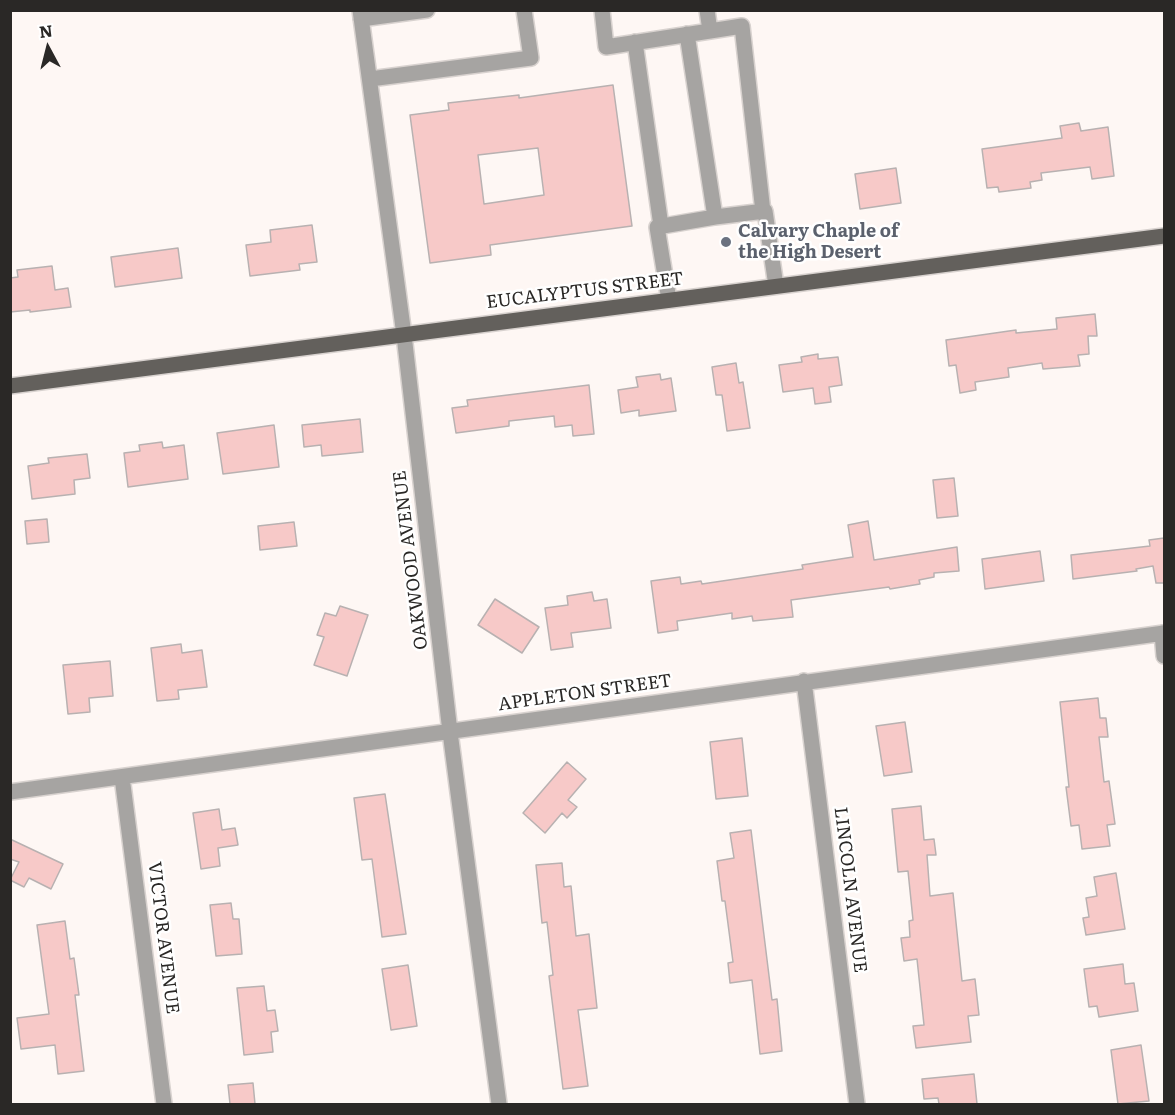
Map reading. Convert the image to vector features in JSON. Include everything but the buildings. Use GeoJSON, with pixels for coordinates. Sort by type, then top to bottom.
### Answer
{"type":"FeatureCollection","features":[{"type":"Feature","properties":{"kind":"main road","name":"EUCALYPTUS STREET"},"geometry":{"type":"LineString","coordinates":[[10,386],[1164,236]]}},
{"type":"Feature","properties":{"kind":"street"},"geometry":{"type":"LineString","coordinates":[[369,79],[531,58],[524,10]]}},
{"type":"Feature","properties":{"kind":"street"},"geometry":{"type":"LineString","coordinates":[[602,10],[606,47],[742,26],[763,212],[765,211],[776,286]]}},
{"type":"Feature","properties":{"kind":"street"},"geometry":{"type":"LineString","coordinates":[[707,10],[710,31]]}},
{"type":"Feature","properties":{"kind":"street"},"geometry":{"type":"LineString","coordinates":[[361,15],[418,11]]}},
{"type":"Feature","properties":{"kind":"street","name":"OAKWOOD AVENUE"},"geometry":{"type":"LineString","coordinates":[[361,15],[404,335],[450,732],[499,1104]]}},
{"type":"Feature","properties":{"kind":"street"},"geometry":{"type":"LineString","coordinates":[[687,34],[715,218]]}},
{"type":"Feature","properties":{"kind":"street"},"geometry":{"type":"LineString","coordinates":[[635,42],[661,226]]}},
{"type":"Feature","properties":{"kind":"street"},"geometry":{"type":"LineString","coordinates":[[669,300],[657,226],[763,212]]}},
{"type":"Feature","properties":{"kind":"street"},"geometry":{"type":"LineString","coordinates":[[1163,633],[1164,656]]}},
{"type":"Feature","properties":{"kind":"street","name":"APPLETON STREET"},"geometry":{"type":"LineString","coordinates":[[10,792],[1163,633]]}},
{"type":"Feature","properties":{"kind":"street","name":"LINCOLN AVENUE"},"geometry":{"type":"LineString","coordinates":[[804,681],[857,1104]]}},
{"type":"Feature","properties":{"kind":"street","name":"VICTOR AVENUE"},"geometry":{"type":"LineString","coordinates":[[123,777],[164,1104]]}},
{"type":"Feature","properties":{"kind":"place","name":"Calvary Chaple of the High Desert"},"geometry":{"type":"Point","coordinates":[726,242]}}]}
